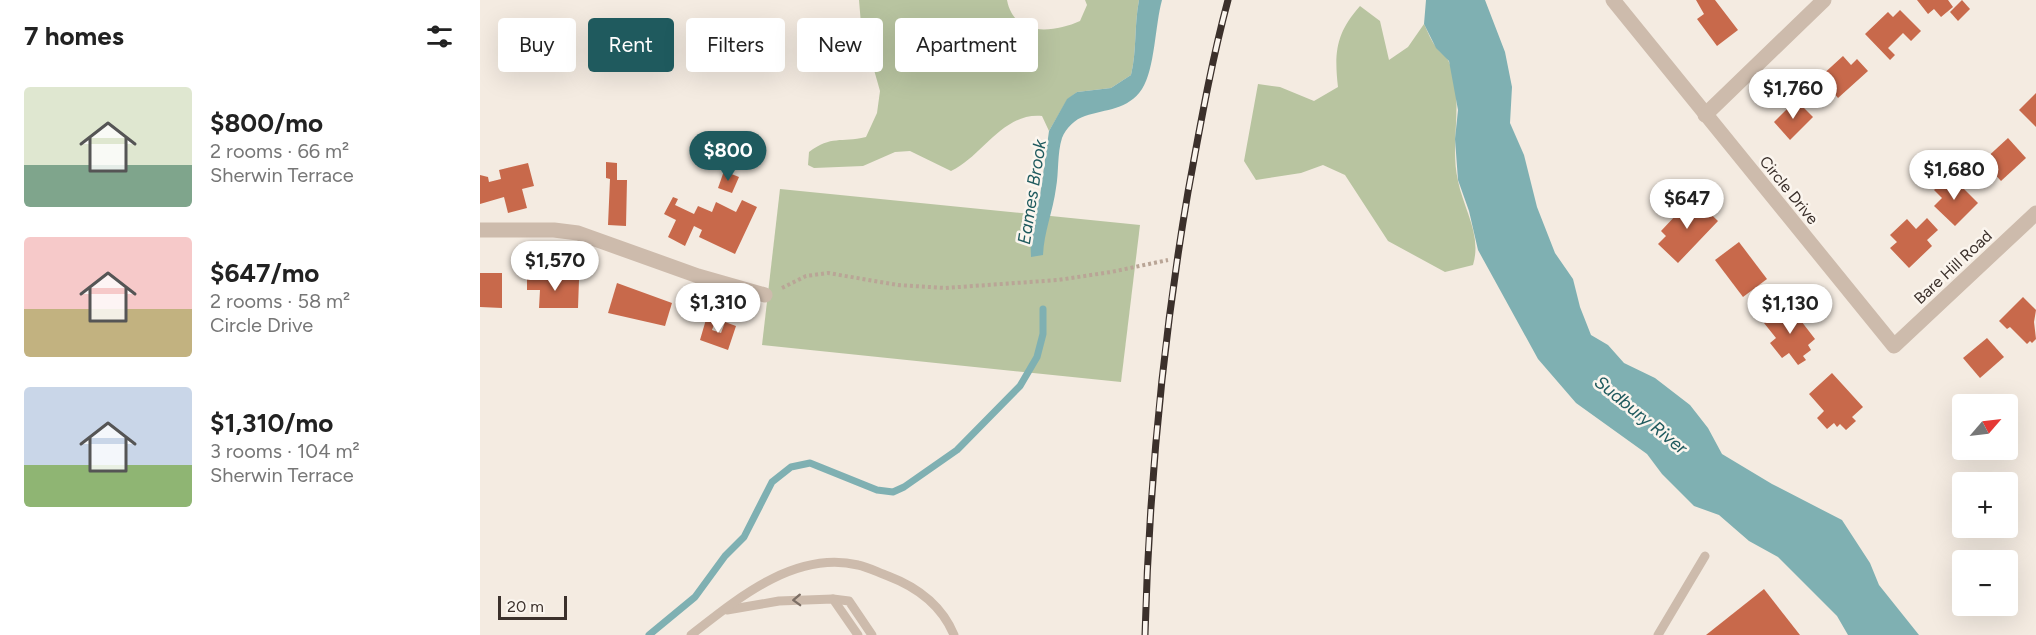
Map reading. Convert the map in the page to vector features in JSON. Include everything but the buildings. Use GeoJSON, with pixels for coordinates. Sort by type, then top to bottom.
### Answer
{"type":"FeatureCollection","features":[{"type":"Feature","properties":{"kind":"street","name":"Circle Drive"},"geometry":{"type":"LineString","coordinates":[[1613,0],[1894,346]]}},
{"type":"Feature","properties":{"kind":"street"},"geometry":{"type":"LineString","coordinates":[[1705,115],[1824,0]]}},
{"type":"Feature","properties":{"kind":"street","name":"Bare Hill Road"},"geometry":{"type":"LineString","coordinates":[[1894,346],[2036,213]]}},
{"type":"Feature","properties":{"kind":"street"},"geometry":{"type":"LineString","coordinates":[[480,230],[554,230],[578,233],[698,276],[765,296]]}},
{"type":"Feature","properties":{"kind":"lane"},"geometry":{"type":"LineString","coordinates":[[1658,635],[1705,556]]}},
{"type":"Feature","properties":{"kind":"lane"},"geometry":{"type":"LineString","coordinates":[[691,635],[776,576],[815,564],[857,565],[910,585],[945,615],[954,635]]}},
{"type":"Feature","properties":{"kind":"lane"},"geometry":{"type":"LineString","coordinates":[[832,599],[858,635]]}},
{"type":"Feature","properties":{"kind":"lane"},"geometry":{"type":"LineString","coordinates":[[723,611],[779,601],[832,599],[849,601],[872,635]]}},
{"type":"Feature","properties":{"kind":"path"},"geometry":{"type":"LineString","coordinates":[[765,296],[806,276],[828,273],[898,285],[945,288],[1058,280],[1168,260]]}},
{"type":"Feature","properties":{"kind":"green space"},"geometry":{"type":"Polygon","coordinates":[[[859,0],[1007,0],[1016,18],[895,18],[895,72],[1038,72],[1038,29],[1058,28],[1080,21],[1087,5],[1085,0],[1139,0],[1131,75],[1111,88],[1077,92],[1067,100],[1049,131],[1042,116],[1016,121],[951,171],[910,151],[895,152],[863,166],[814,168],[808,165],[809,152],[824,143],[866,137],[877,113],[880,91],[875,72],[883,72],[883,18],[860,18],[859,0]]]}},
{"type":"Feature","properties":{"kind":"green space"},"geometry":{"type":"Polygon","coordinates":[[[1360,6],[1380,21],[1389,60],[1408,47],[1424,24],[1438,50],[1449,62],[1456,91],[1456,166],[1458,181],[1474,233],[1473,265],[1445,272],[1388,241],[1345,175],[1323,165],[1301,173],[1256,180],[1244,161],[1258,84],[1280,87],[1314,101],[1338,87],[1336,63],[1338,44],[1346,25],[1360,6]]]}},
{"type":"Feature","properties":{"kind":"green space"},"geometry":{"type":"Polygon","coordinates":[[[780,189],[1140,225],[1121,382],[762,345],[780,189]]]}},
{"type":"Feature","properties":{"kind":"water"},"geometry":{"type":"Polygon","coordinates":[[[1139,0],[1162,0],[1150,70],[1146,80],[1142,89],[1130,101],[1116,108],[1081,117],[1066,131],[1060,144],[1056,188],[1043,255],[1031,257],[1030,231],[1040,196],[1049,131],[1067,99],[1077,92],[1111,88],[1131,75],[1139,0]]]}},
{"type":"Feature","properties":{"kind":"water","name":"Sudbury River"},"geometry":{"type":"Polygon","coordinates":[[[1426,0],[1485,0],[1505,52],[1512,87],[1510,123],[1524,155],[1537,207],[1555,253],[1573,279],[1580,307],[1591,335],[1608,345],[1624,363],[1655,378],[1690,405],[1708,428],[1722,454],[1772,484],[1842,520],[1870,563],[1879,585],[1919,635],[1848,635],[1837,616],[1778,557],[1749,541],[1719,515],[1694,506],[1662,474],[1647,454],[1576,403],[1538,359],[1478,250],[1469,211],[1458,180],[1455,139],[1458,110],[1449,61],[1436,48],[1424,24],[1426,0]]]}},
{"type":"Feature","properties":{"kind":"waterway","name":"Eames Brook"},"geometry":{"type":"LineString","coordinates":[[649,635],[695,597],[725,556],[744,537],[772,482],[791,467],[810,463],[877,490],[893,492],[904,487],[957,450],[1020,386],[1037,357],[1043,334],[1043,309]]}},
{"type":"Feature","properties":{"kind":"railway"},"geometry":{"type":"LineString","coordinates":[[1145,635],[1154,468],[1171,302],[1201,119],[1228,0]]}}]}
